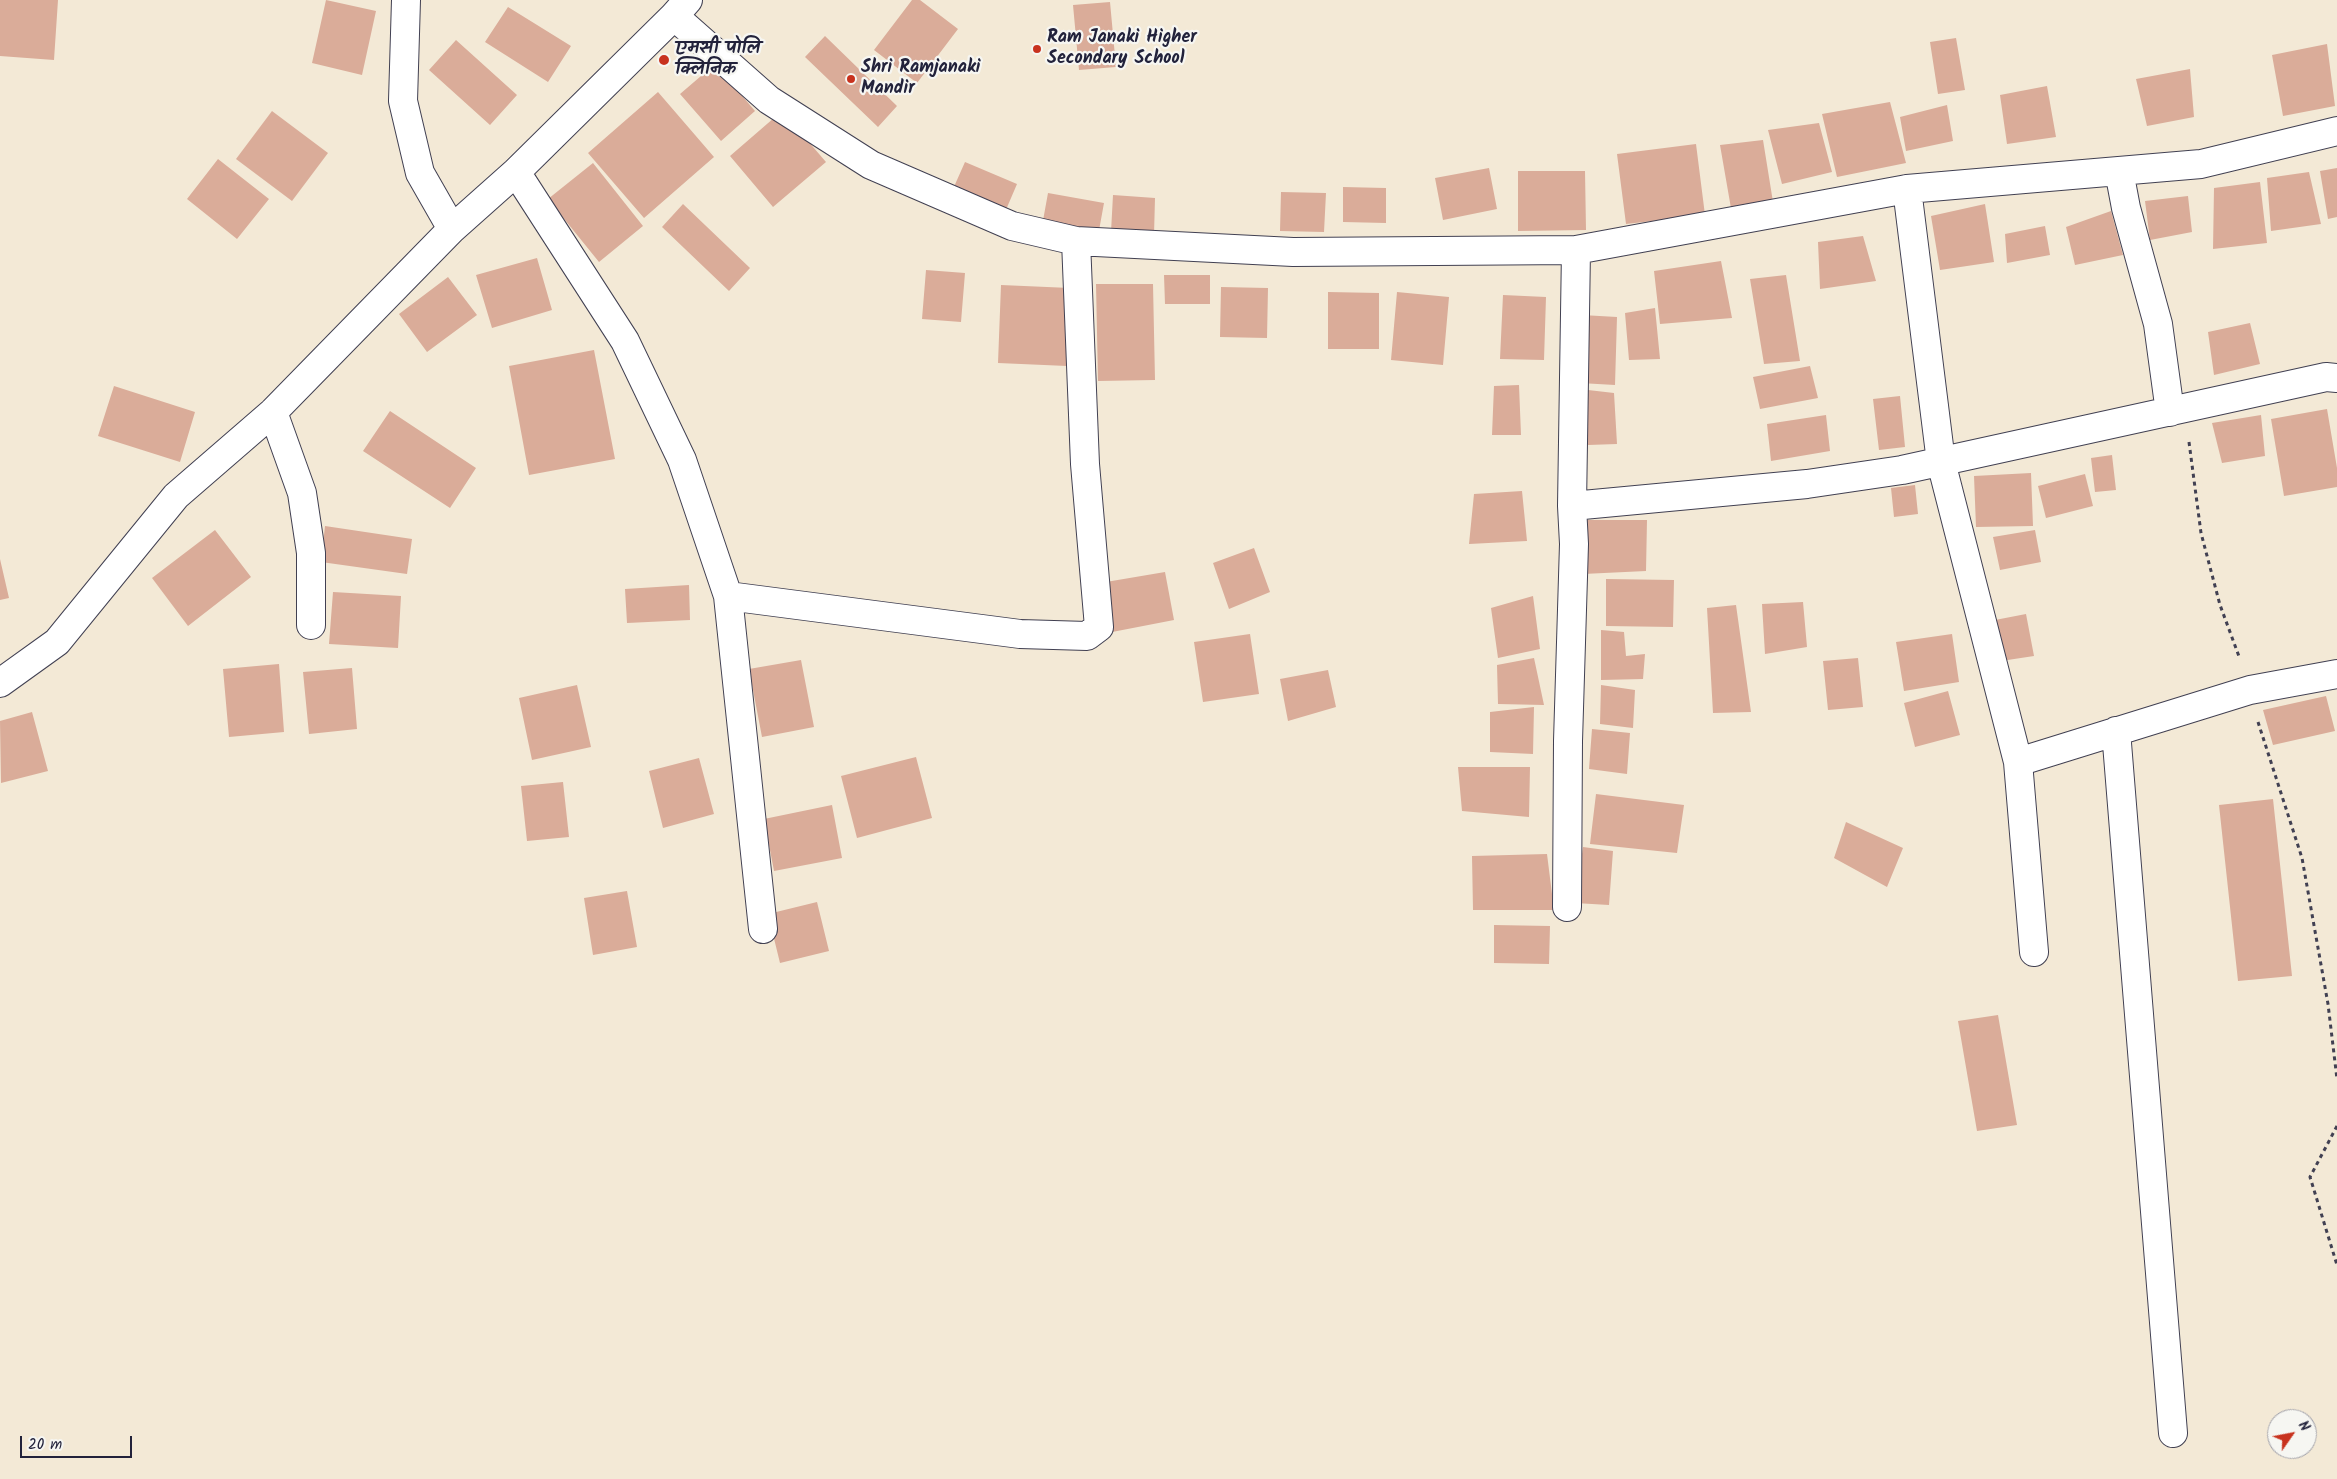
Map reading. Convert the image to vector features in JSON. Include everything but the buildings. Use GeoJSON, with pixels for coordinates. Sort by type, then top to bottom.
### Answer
{"type":"FeatureCollection","features":[{"type":"Feature","properties":{"kind":"street"},"geometry":{"type":"LineString","coordinates":[[406,0],[403,101],[420,173],[452,230]]}},
{"type":"Feature","properties":{"kind":"street"},"geometry":{"type":"LineString","coordinates":[[0,683],[57,642],[176,496],[273,412],[452,230],[516,172],[681,8],[769,100],[871,165],[1012,226],[1076,241],[1294,252],[1576,250],[1906,189],[2200,164],[2337,131]]}},
{"type":"Feature","properties":{"kind":"street"},"geometry":{"type":"LineString","coordinates":[[2119,171],[2126,208],[2158,324],[2177,411]]}},
{"type":"Feature","properties":{"kind":"street"},"geometry":{"type":"LineString","coordinates":[[516,172],[625,341],[682,460],[728,596],[763,928]]}},
{"type":"Feature","properties":{"kind":"street"},"geometry":{"type":"LineString","coordinates":[[1906,189],[1941,462],[2018,762],[2034,952]]}},
{"type":"Feature","properties":{"kind":"street"},"geometry":{"type":"LineString","coordinates":[[728,596],[1020,634],[1087,636],[1099,627],[1084,464],[1076,241]]}},
{"type":"Feature","properties":{"kind":"street"},"geometry":{"type":"LineString","coordinates":[[1567,907],[1568,741],[1574,544],[1572,506],[1576,250]]}},
{"type":"Feature","properties":{"kind":"street"},"geometry":{"type":"LineString","coordinates":[[1572,506],[1807,484],[1941,462],[2326,377],[2337,378]]}},
{"type":"Feature","properties":{"kind":"street"},"geometry":{"type":"LineString","coordinates":[[273,412],[302,494],[311,553],[311,625]]}},
{"type":"Feature","properties":{"kind":"street"},"geometry":{"type":"LineString","coordinates":[[2018,762],[2250,690],[2337,674]]}},
{"type":"Feature","properties":{"kind":"street"},"geometry":{"type":"LineString","coordinates":[[2116,731],[2173,1433]]}},
{"type":"Feature","properties":{"kind":"path"},"geometry":{"type":"LineString","coordinates":[[2177,411],[2201,533],[2220,605],[2250,690],[2262,738],[2302,858],[2328,1004],[2337,1079]]}},
{"type":"Feature","properties":{"kind":"path"},"geometry":{"type":"LineString","coordinates":[[2337,1126],[2310,1177],[2337,1265]]}},
{"type":"Feature","properties":{"kind":"place","name":"Ram Janaki Higher Secondary School"},"geometry":{"type":"Point","coordinates":[1037,49]}},
{"type":"Feature","properties":{"kind":"place","name":"एमसी पोलि क्लिनिक"},"geometry":{"type":"Point","coordinates":[664,60]}},
{"type":"Feature","properties":{"kind":"place","name":"Shri Ramjanaki Mandir"},"geometry":{"type":"Point","coordinates":[851,79]}}]}
